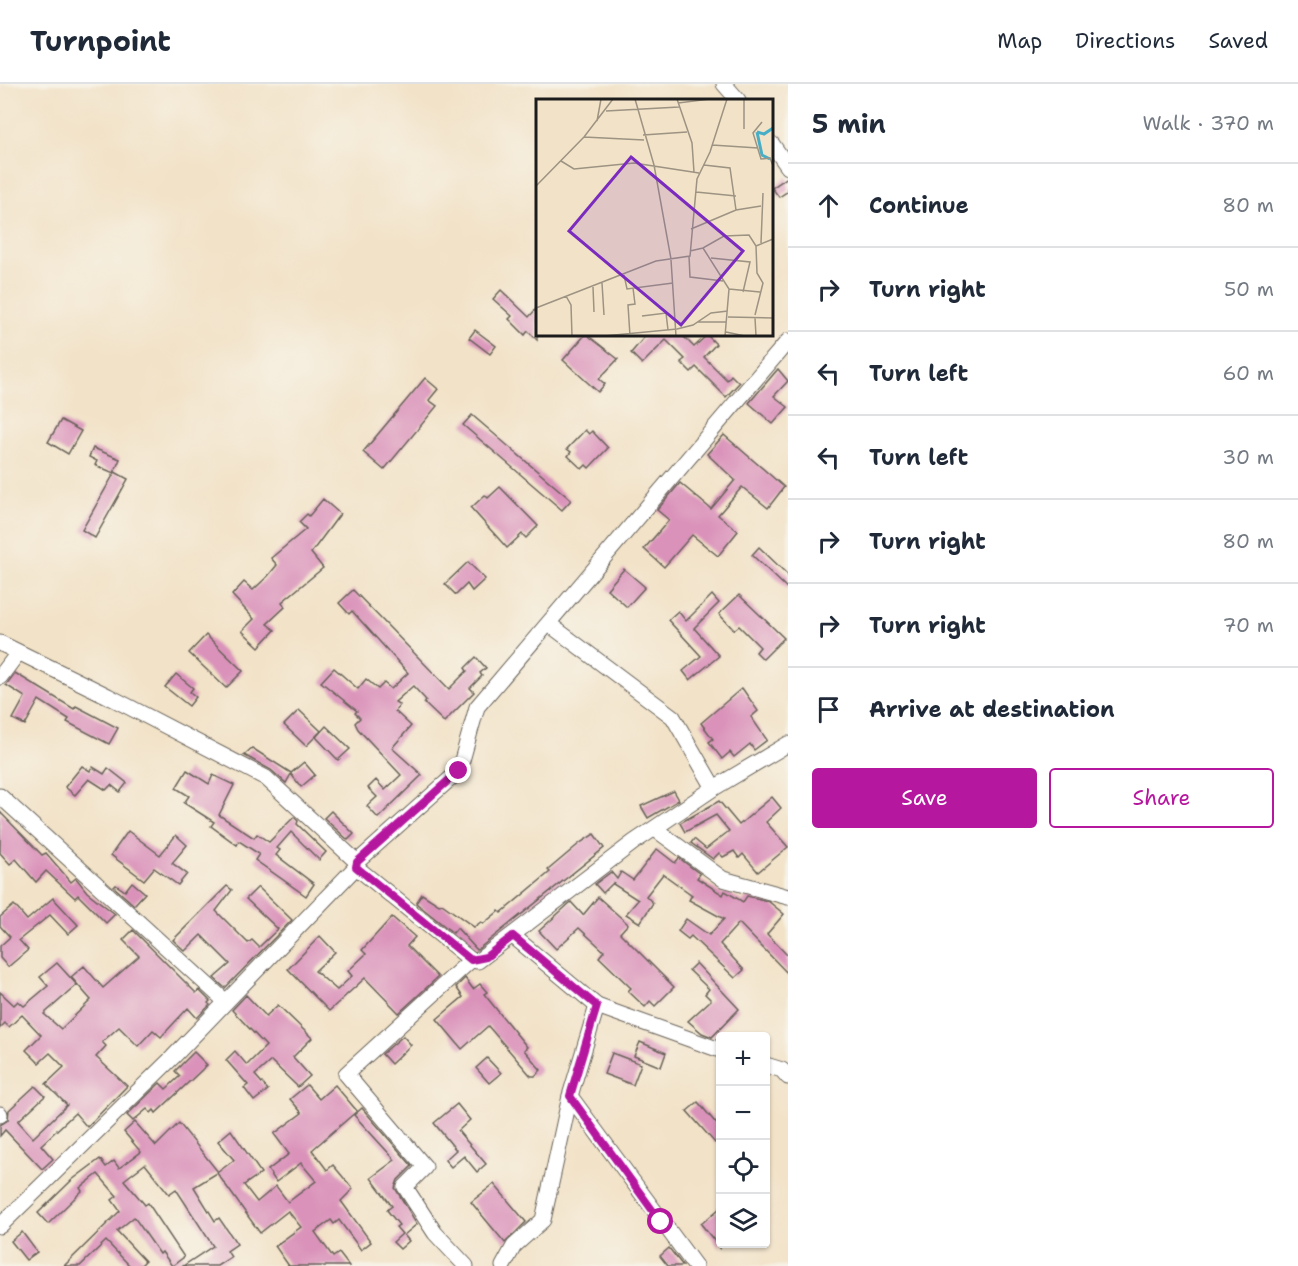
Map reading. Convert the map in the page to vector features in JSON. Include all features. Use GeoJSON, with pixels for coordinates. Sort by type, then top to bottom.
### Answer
{"type":"FeatureCollection","features":[{"type":"Feature","properties":{"kind":"street"},"geometry":{"type":"LineString","coordinates":[[724,84],[737,99]]}},
{"type":"Feature","properties":{"kind":"street"},"geometry":{"type":"LineString","coordinates":[[773,147],[788,167]]}},
{"type":"Feature","properties":{"kind":"street"},"geometry":{"type":"LineString","coordinates":[[0,1226],[173,1058],[225,1001],[298,930],[357,865],[459,771],[477,707],[788,341]]}},
{"type":"Feature","properties":{"kind":"street"},"geometry":{"type":"LineString","coordinates":[[549,624],[673,717],[714,788]]}},
{"type":"Feature","properties":{"kind":"street"},"geometry":{"type":"LineString","coordinates":[[0,643],[266,778],[357,865],[471,960]]}},
{"type":"Feature","properties":{"kind":"street"},"geometry":{"type":"LineString","coordinates":[[0,677],[18,654]]}},
{"type":"Feature","properties":{"kind":"street"},"geometry":{"type":"LineString","coordinates":[[466,1266],[435,1233],[405,1187],[425,1167],[346,1074],[471,960],[486,957],[589,874],[714,788],[788,744]]}},
{"type":"Feature","properties":{"kind":"street"},"geometry":{"type":"LineString","coordinates":[[0,796],[225,1001]]}},
{"type":"Feature","properties":{"kind":"street"},"geometry":{"type":"LineString","coordinates":[[655,829],[723,879],[788,897]]}},
{"type":"Feature","properties":{"kind":"street"},"geometry":{"type":"LineString","coordinates":[[513,936],[597,1006],[716,1049]]}},
{"type":"Feature","properties":{"kind":"street"},"geometry":{"type":"LineString","coordinates":[[502,1266],[514,1246],[543,1220],[570,1096],[597,1006]]}},
{"type":"Feature","properties":{"kind":"street"},"geometry":{"type":"LineString","coordinates":[[770,1066],[782,1070],[788,1077]]}},
{"type":"Feature","properties":{"kind":"street"},"geometry":{"type":"LineString","coordinates":[[570,1096],[694,1266]]}},
{"type":"Feature","properties":{"kind":"building"},"geometry":{"type":"Polygon","coordinates":[[[788,177],[788,191],[779,197],[773,187],[788,177]]]}},
{"type":"Feature","properties":{"kind":"building"},"geometry":{"type":"Polygon","coordinates":[[[501,290],[529,317],[536,309],[537,340],[528,331],[525,335],[509,319],[512,316],[493,299],[501,290]]]}},
{"type":"Feature","properties":{"kind":"building"},"geometry":{"type":"Polygon","coordinates":[[[475,330],[496,346],[490,354],[469,338],[475,330]]]}},
{"type":"Feature","properties":{"kind":"building"},"geometry":{"type":"Polygon","coordinates":[[[584,336],[589,336],[618,359],[599,379],[605,384],[598,392],[563,360],[584,336]]]}},
{"type":"Feature","properties":{"kind":"building"},"geometry":{"type":"Polygon","coordinates":[[[645,336],[683,336],[694,347],[708,336],[716,344],[704,357],[727,380],[731,375],[739,383],[726,397],[696,367],[691,372],[681,362],[685,359],[666,340],[642,364],[631,353],[645,336]]]}},
{"type":"Feature","properties":{"kind":"building"},"geometry":{"type":"Polygon","coordinates":[[[778,369],[788,381],[774,396],[788,407],[773,424],[749,403],[778,369]]]}},
{"type":"Feature","properties":{"kind":"building"},"geometry":{"type":"Polygon","coordinates":[[[425,378],[438,389],[429,400],[437,406],[384,470],[363,452],[425,378]]]}},
{"type":"Feature","properties":{"kind":"building"},"geometry":{"type":"Polygon","coordinates":[[[472,415],[571,500],[562,510],[463,425],[472,415]]]}},
{"type":"Feature","properties":{"kind":"building"},"geometry":{"type":"Polygon","coordinates":[[[61,420],[81,431],[68,454],[48,442],[61,420]]]}},
{"type":"Feature","properties":{"kind":"building"},"geometry":{"type":"Polygon","coordinates":[[[585,430],[589,434],[592,431],[608,448],[589,468],[586,465],[582,469],[568,456],[571,452],[567,449],[585,430]]]}},
{"type":"Feature","properties":{"kind":"building"},"geometry":{"type":"Polygon","coordinates":[[[724,435],[784,487],[768,508],[742,487],[718,515],[738,531],[718,556],[692,535],[664,567],[644,549],[669,520],[657,510],[680,483],[711,509],[735,480],[707,454],[724,435]]]}},
{"type":"Feature","properties":{"kind":"building"},"geometry":{"type":"Polygon","coordinates":[[[93,448],[120,459],[114,473],[95,465],[97,461],[89,457],[93,448]]]}},
{"type":"Feature","properties":{"kind":"building"},"geometry":{"type":"Polygon","coordinates":[[[115,472],[128,479],[95,538],[82,530],[115,472]]]}},
{"type":"Feature","properties":{"kind":"building"},"geometry":{"type":"Polygon","coordinates":[[[500,487],[538,526],[526,538],[522,534],[507,548],[471,508],[485,495],[488,498],[500,487]]]}},
{"type":"Feature","properties":{"kind":"building"},"geometry":{"type":"Polygon","coordinates":[[[323,499],[340,514],[311,553],[323,568],[282,602],[285,607],[267,624],[275,630],[259,647],[242,631],[254,619],[232,595],[244,582],[253,590],[268,576],[277,565],[271,558],[306,529],[299,522],[307,514],[309,516],[323,499]]]}},
{"type":"Feature","properties":{"kind":"building"},"geometry":{"type":"Polygon","coordinates":[[[759,547],[788,575],[788,589],[752,555],[759,547]]]}},
{"type":"Feature","properties":{"kind":"building"},"geometry":{"type":"Polygon","coordinates":[[[468,562],[485,579],[472,591],[467,584],[456,595],[445,584],[468,562]]]}},
{"type":"Feature","properties":{"kind":"building"},"geometry":{"type":"Polygon","coordinates":[[[624,569],[645,587],[627,607],[607,589],[624,569]]]}},
{"type":"Feature","properties":{"kind":"building"},"geometry":{"type":"Polygon","coordinates":[[[353,590],[449,689],[467,671],[465,668],[476,657],[486,668],[480,673],[482,676],[470,688],[474,692],[444,722],[424,703],[426,700],[413,686],[395,702],[400,705],[395,711],[411,726],[392,748],[422,775],[378,818],[367,806],[377,797],[368,788],[376,780],[385,790],[401,775],[358,729],[355,723],[360,718],[355,713],[357,711],[321,682],[334,668],[358,689],[366,679],[378,689],[384,683],[391,689],[408,673],[352,611],[349,614],[339,603],[353,590]]]}},
{"type":"Feature","properties":{"kind":"building"},"geometry":{"type":"Polygon","coordinates":[[[712,595],[719,603],[694,628],[719,656],[690,680],[683,671],[701,656],[668,620],[678,611],[686,621],[712,595]]]}},
{"type":"Feature","properties":{"kind":"building"},"geometry":{"type":"Polygon","coordinates":[[[739,595],[784,638],[763,659],[756,652],[760,647],[739,626],[734,630],[719,614],[739,595]]]}},
{"type":"Feature","properties":{"kind":"building"},"geometry":{"type":"Polygon","coordinates":[[[206,635],[243,671],[226,688],[189,653],[206,635]]]}},
{"type":"Feature","properties":{"kind":"building"},"geometry":{"type":"Polygon","coordinates":[[[15,673],[74,709],[76,706],[118,728],[109,744],[67,722],[69,719],[39,700],[25,725],[13,719],[25,697],[6,685],[15,673]]]}},
{"type":"Feature","properties":{"kind":"building"},"geometry":{"type":"Polygon","coordinates":[[[176,674],[193,688],[190,692],[196,697],[189,706],[165,687],[176,674]]]}},
{"type":"Feature","properties":{"kind":"building"},"geometry":{"type":"Polygon","coordinates":[[[742,688],[758,711],[751,717],[767,740],[754,750],[750,744],[734,757],[730,752],[722,759],[709,742],[713,739],[701,723],[742,688]]]}},
{"type":"Feature","properties":{"kind":"building"},"geometry":{"type":"Polygon","coordinates":[[[299,710],[321,731],[306,746],[284,725],[299,710]]]}},
{"type":"Feature","properties":{"kind":"building"},"geometry":{"type":"Polygon","coordinates":[[[326,726],[350,749],[338,760],[316,737],[326,726]]]}},
{"type":"Feature","properties":{"kind":"building"},"geometry":{"type":"Polygon","coordinates":[[[252,748],[291,773],[304,762],[315,775],[301,787],[291,774],[286,783],[271,770],[244,755],[252,748]]]}},
{"type":"Feature","properties":{"kind":"building"},"geometry":{"type":"Polygon","coordinates":[[[82,766],[90,771],[93,767],[104,774],[108,768],[127,783],[120,792],[111,785],[106,790],[89,779],[75,795],[65,787],[82,766]]]}},
{"type":"Feature","properties":{"kind":"building"},"geometry":{"type":"Polygon","coordinates":[[[187,770],[209,784],[213,775],[234,785],[219,815],[254,838],[257,834],[269,842],[294,817],[298,821],[297,824],[326,852],[319,860],[291,832],[277,848],[280,850],[276,855],[314,884],[306,896],[255,860],[259,854],[239,841],[237,845],[211,826],[214,822],[184,803],[189,796],[176,788],[187,770]]]}},
{"type":"Feature","properties":{"kind":"building"},"geometry":{"type":"Polygon","coordinates":[[[674,791],[679,800],[648,818],[641,806],[674,791]]]}},
{"type":"Feature","properties":{"kind":"building"},"geometry":{"type":"Polygon","coordinates":[[[772,797],[781,808],[766,822],[788,847],[758,872],[743,854],[739,858],[734,851],[723,857],[719,853],[713,859],[691,843],[694,839],[706,849],[729,831],[716,815],[685,832],[680,823],[719,801],[739,825],[772,797]]]}},
{"type":"Feature","properties":{"kind":"building"},"geometry":{"type":"Polygon","coordinates":[[[331,811],[354,834],[348,840],[324,818],[331,811]]]}},
{"type":"Feature","properties":{"kind":"building"},"geometry":{"type":"Polygon","coordinates":[[[0,812],[42,855],[46,853],[71,882],[76,878],[87,892],[115,914],[106,923],[78,895],[75,898],[46,871],[36,882],[16,859],[10,864],[0,853],[0,812]]]}},
{"type":"Feature","properties":{"kind":"building"},"geometry":{"type":"Polygon","coordinates":[[[128,831],[160,855],[176,835],[187,845],[172,863],[187,874],[178,885],[154,868],[144,880],[111,855],[128,831]]]}},
{"type":"Feature","properties":{"kind":"building"},"geometry":{"type":"Polygon","coordinates":[[[594,834],[604,848],[477,950],[457,928],[453,933],[416,903],[422,894],[439,905],[442,904],[474,927],[481,922],[483,924],[499,911],[501,913],[550,872],[548,870],[594,834]]]}},
{"type":"Feature","properties":{"kind":"building"},"geometry":{"type":"Polygon","coordinates":[[[657,849],[675,863],[679,858],[700,874],[697,878],[723,895],[725,891],[743,902],[747,896],[768,901],[784,914],[767,934],[788,956],[788,974],[739,923],[720,944],[744,970],[735,978],[691,936],[688,939],[678,931],[686,919],[709,935],[724,919],[689,900],[692,895],[663,874],[646,896],[653,903],[640,923],[626,914],[638,900],[613,884],[614,882],[603,893],[595,884],[611,872],[617,879],[621,872],[633,880],[657,849]]]}},
{"type":"Feature","properties":{"kind":"building"},"geometry":{"type":"Polygon","coordinates":[[[132,882],[145,893],[134,905],[114,887],[116,885],[125,891],[132,882]]]}},
{"type":"Feature","properties":{"kind":"building"},"geometry":{"type":"Polygon","coordinates":[[[227,886],[232,890],[216,911],[248,943],[252,940],[259,947],[278,929],[246,899],[258,887],[292,920],[225,988],[214,978],[230,964],[201,935],[185,951],[173,940],[227,886]]]}},
{"type":"Feature","properties":{"kind":"building"},"geometry":{"type":"Polygon","coordinates":[[[598,897],[628,924],[620,933],[674,987],[655,1006],[650,1001],[645,1007],[628,991],[631,988],[599,957],[604,951],[579,928],[556,949],[539,931],[571,902],[583,915],[598,897]]]}},
{"type":"Feature","properties":{"kind":"building"},"geometry":{"type":"Polygon","coordinates":[[[53,898],[78,925],[68,934],[50,915],[19,940],[28,950],[8,967],[0,958],[0,946],[10,937],[0,926],[0,917],[14,905],[27,920],[53,898]]]}},
{"type":"Feature","properties":{"kind":"building"},"geometry":{"type":"Polygon","coordinates":[[[392,917],[415,937],[407,946],[438,977],[399,1013],[365,978],[329,1011],[288,969],[320,936],[335,952],[315,971],[337,990],[352,976],[348,971],[366,954],[362,950],[392,917]]]}},
{"type":"Feature","properties":{"kind":"building"},"geometry":{"type":"Polygon","coordinates":[[[133,930],[196,993],[199,990],[210,1001],[208,1003],[210,1005],[197,1018],[188,1008],[161,1037],[153,1030],[138,1046],[119,1027],[102,1042],[106,1046],[96,1057],[127,1086],[87,1127],[75,1113],[41,1145],[53,1159],[42,1169],[5,1130],[0,1136],[0,1125],[8,1120],[9,1110],[35,1086],[45,1096],[18,1121],[33,1138],[67,1105],[46,1084],[64,1067],[50,1053],[39,1063],[26,1050],[41,1035],[22,1015],[9,1027],[5,1023],[0,1028],[0,992],[14,1005],[18,1001],[24,1006],[48,986],[40,977],[57,963],[77,985],[44,1014],[61,1029],[91,1000],[71,977],[84,966],[103,988],[139,956],[123,940],[133,930]]]}},
{"type":"Feature","properties":{"kind":"building"},"geometry":{"type":"Polygon","coordinates":[[[696,963],[739,1009],[712,1037],[702,1033],[688,1021],[711,1000],[705,994],[709,989],[689,970],[696,963]]]}},
{"type":"Feature","properties":{"kind":"building"},"geometry":{"type":"Polygon","coordinates":[[[465,978],[473,989],[480,984],[487,992],[484,994],[527,1047],[524,1050],[541,1070],[535,1076],[531,1076],[488,1026],[462,1049],[437,1019],[463,997],[456,987],[465,978]]]}},
{"type":"Feature","properties":{"kind":"building"},"geometry":{"type":"Polygon","coordinates":[[[246,995],[266,1016],[278,1005],[312,1038],[293,1057],[310,1076],[298,1087],[271,1061],[255,1075],[268,1090],[254,1101],[244,1088],[248,1085],[226,1060],[235,1051],[247,1065],[266,1046],[232,1010],[246,995]]]}},
{"type":"Feature","properties":{"kind":"building"},"geometry":{"type":"Polygon","coordinates":[[[403,1036],[411,1045],[391,1064],[382,1054],[403,1036]]]}},
{"type":"Feature","properties":{"kind":"building"},"geometry":{"type":"Polygon","coordinates":[[[640,1042],[666,1053],[661,1067],[634,1056],[640,1042]]]}},
{"type":"Feature","properties":{"kind":"building"},"geometry":{"type":"Polygon","coordinates":[[[194,1052],[207,1065],[156,1113],[154,1110],[151,1113],[147,1109],[133,1121],[127,1115],[160,1083],[166,1089],[180,1076],[175,1071],[194,1052]]]}},
{"type":"Feature","properties":{"kind":"building"},"geometry":{"type":"Polygon","coordinates":[[[612,1053],[641,1064],[633,1085],[604,1074],[612,1053]]]}},
{"type":"Feature","properties":{"kind":"building"},"geometry":{"type":"Polygon","coordinates":[[[487,1058],[501,1073],[489,1083],[476,1068],[487,1058]]]}},
{"type":"Feature","properties":{"kind":"building"},"geometry":{"type":"Polygon","coordinates":[[[307,1085],[319,1099],[335,1085],[357,1111],[312,1150],[327,1170],[333,1165],[353,1189],[341,1201],[371,1242],[361,1250],[339,1220],[334,1224],[331,1220],[315,1232],[333,1257],[339,1253],[349,1266],[289,1266],[275,1246],[301,1227],[288,1211],[260,1233],[217,1173],[194,1187],[215,1221],[219,1218],[237,1244],[227,1251],[231,1257],[217,1266],[183,1266],[213,1246],[176,1189],[169,1194],[145,1164],[124,1180],[145,1205],[148,1203],[184,1257],[172,1266],[162,1252],[160,1254],[134,1217],[117,1231],[145,1261],[140,1266],[130,1266],[106,1241],[80,1266],[64,1266],[120,1211],[112,1200],[117,1196],[98,1174],[80,1188],[82,1191],[48,1224],[38,1213],[72,1180],[100,1159],[106,1167],[114,1161],[119,1168],[141,1152],[124,1132],[135,1122],[156,1146],[179,1123],[218,1172],[234,1160],[218,1141],[231,1130],[261,1173],[244,1185],[257,1202],[276,1186],[288,1202],[316,1181],[301,1163],[276,1182],[268,1170],[289,1154],[274,1134],[302,1113],[290,1099],[307,1085]]]}},
{"type":"Feature","properties":{"kind":"building"},"geometry":{"type":"Polygon","coordinates":[[[698,1102],[716,1123],[715,1143],[687,1111],[698,1102]]]}},
{"type":"Feature","properties":{"kind":"building"},"geometry":{"type":"Polygon","coordinates":[[[457,1104],[470,1120],[458,1131],[486,1164],[477,1172],[464,1156],[451,1167],[445,1160],[456,1150],[434,1123],[457,1104]]]}},
{"type":"Feature","properties":{"kind":"building"},"geometry":{"type":"Polygon","coordinates":[[[362,1108],[412,1166],[398,1180],[395,1188],[417,1224],[404,1235],[409,1241],[400,1249],[393,1242],[402,1234],[396,1227],[399,1225],[387,1210],[392,1206],[371,1178],[395,1160],[354,1115],[362,1108]]]}},
{"type":"Feature","properties":{"kind":"building"},"geometry":{"type":"Polygon","coordinates":[[[494,1184],[526,1222],[505,1243],[471,1202],[494,1184]]]}},
{"type":"Feature","properties":{"kind":"building"},"geometry":{"type":"Polygon","coordinates":[[[716,1211],[716,1243],[701,1224],[716,1211]]]}},
{"type":"Feature","properties":{"kind":"building"},"geometry":{"type":"Polygon","coordinates":[[[22,1232],[37,1252],[26,1260],[11,1241],[22,1232]]]}},
{"type":"Feature","properties":{"kind":"building"},"geometry":{"type":"Polygon","coordinates":[[[669,1248],[683,1266],[668,1266],[660,1256],[669,1248]]]}},
{"type":"Feature","properties":{"kind":"route"},"geometry":{"type":"LineString","coordinates":[[459,771],[357,862],[356,867],[471,960],[478,961],[486,957],[513,936],[597,1006],[570,1096],[661,1222]]}}]}
